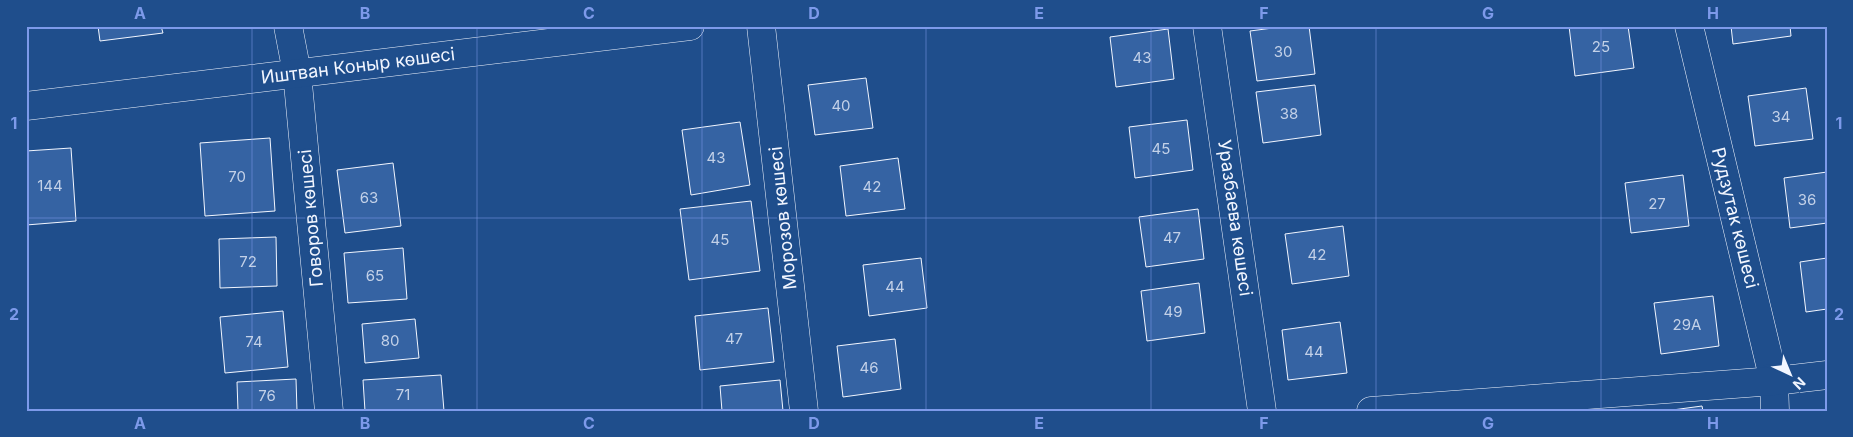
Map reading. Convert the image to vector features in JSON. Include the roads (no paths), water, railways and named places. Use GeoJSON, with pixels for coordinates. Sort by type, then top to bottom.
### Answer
{"type":"FeatureCollection","features":[{"type":"Feature","properties":{"kind":"street","name":"Говоров көшесі"},"geometry":{"type":"LineString","coordinates":[[288,26],[297,73],[330,411]]}},
{"type":"Feature","properties":{"kind":"street","name":"Иштван Коныр көшесі"},"geometry":{"type":"LineString","coordinates":[[26,106],[690,26]]}},
{"type":"Feature","properties":{"kind":"street","name":"Морозов көшесі"},"geometry":{"type":"LineString","coordinates":[[761,26],[804,411]]}},
{"type":"Feature","properties":{"kind":"street","name":"Уразбаева көшесі"},"geometry":{"type":"LineString","coordinates":[[1208,26],[1262,411]]}},
{"type":"Feature","properties":{"kind":"street","name":"Рудзутак көшесі"},"geometry":{"type":"LineString","coordinates":[[1688,26],[1774,382],[1775,411]]}},
{"type":"Feature","properties":{"kind":"street"},"geometry":{"type":"LineString","coordinates":[[1371,411],[1774,382],[1827,375]]}}]}
